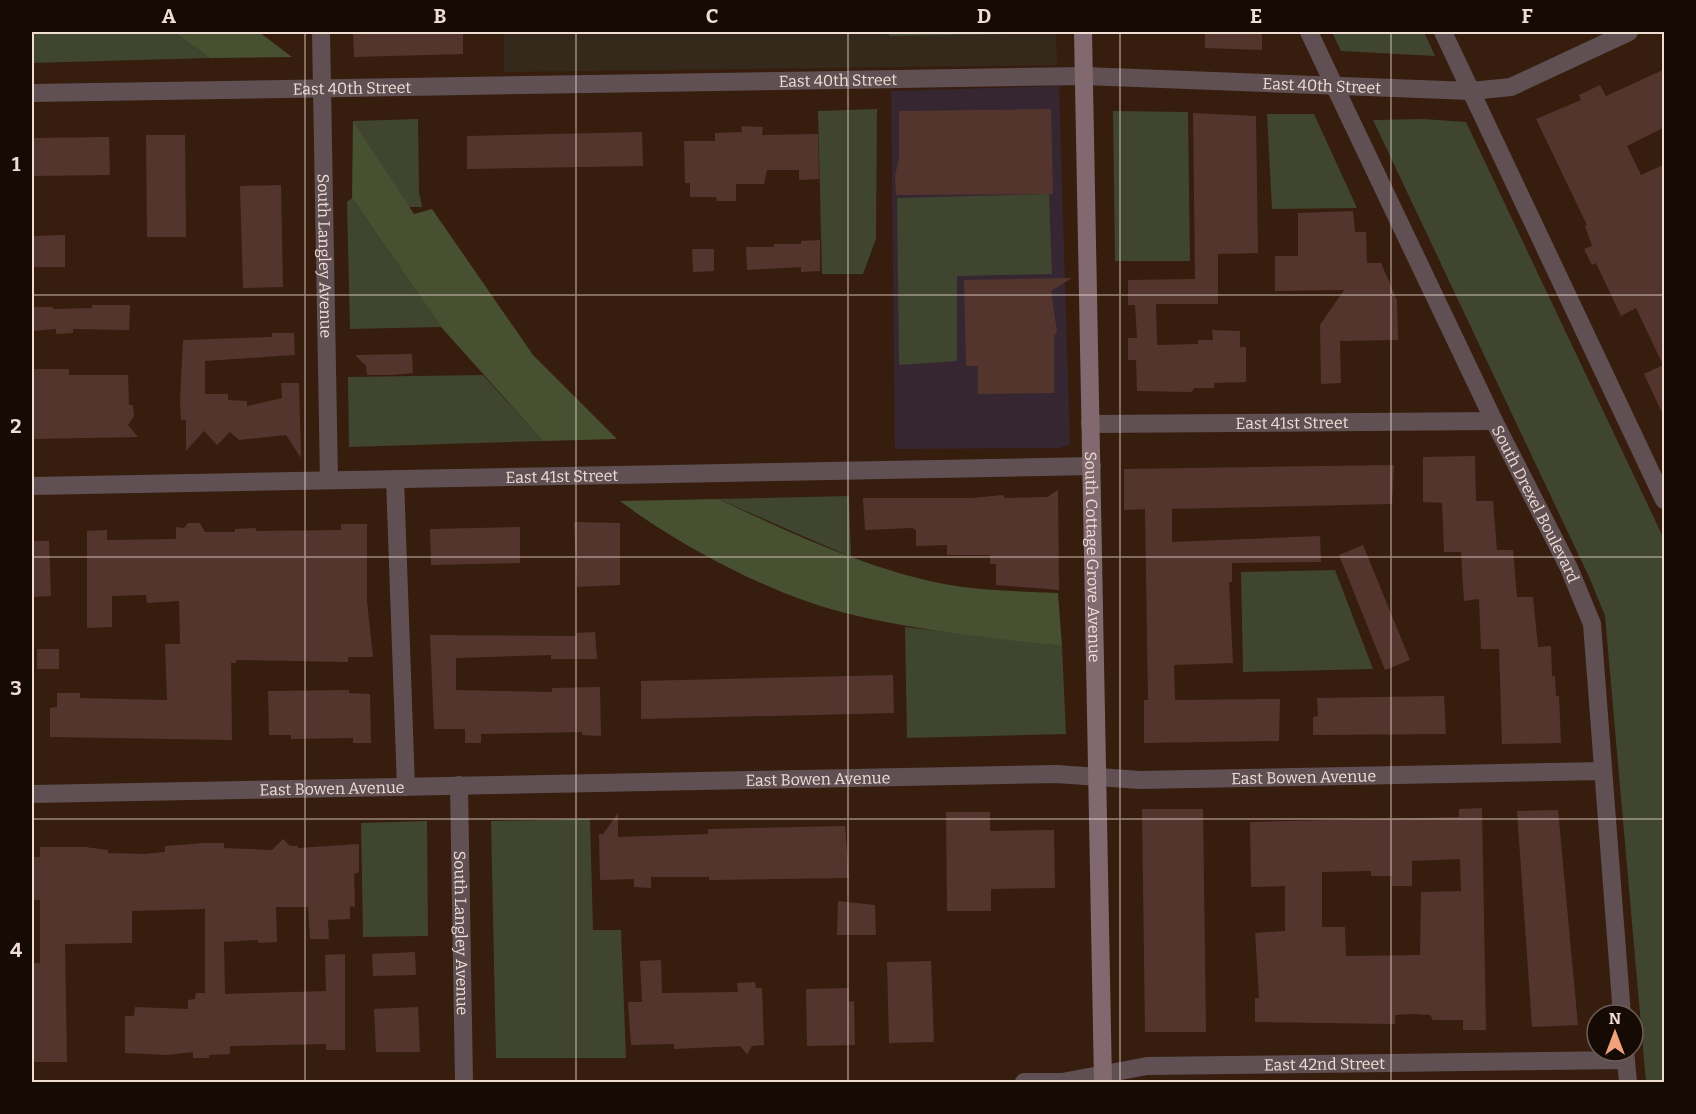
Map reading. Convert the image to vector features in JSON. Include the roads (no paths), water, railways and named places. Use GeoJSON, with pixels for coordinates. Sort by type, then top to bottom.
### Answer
{"type":"FeatureCollection","features":[{"type":"Feature","properties":{"kind":"main road","name":"South Cottage Grove Avenue"},"geometry":{"type":"LineString","coordinates":[[1083,32],[1103,1078]]}},
{"type":"Feature","properties":{"kind":"street","name":"South Langley Avenue"},"geometry":{"type":"LineString","coordinates":[[321,32],[329,480]]}},
{"type":"Feature","properties":{"kind":"street","name":"South Drexel Boulevard"},"geometry":{"type":"LineString","coordinates":[[1309,32],[1494,422],[1569,568],[1592,624],[1622,1003]]}},
{"type":"Feature","properties":{"kind":"street"},"geometry":{"type":"LineString","coordinates":[[1443,32],[1665,500]]}},
{"type":"Feature","properties":{"kind":"street","name":"East 40th Street"},"geometry":{"type":"LineString","coordinates":[[32,93],[1084,76],[1471,91],[1511,87],[1629,32]]}},
{"type":"Feature","properties":{"kind":"street","name":"East 41st Street"},"geometry":{"type":"LineString","coordinates":[[1090,424],[1494,422]]}},
{"type":"Feature","properties":{"kind":"street","name":"East 41st Street"},"geometry":{"type":"LineString","coordinates":[[32,486],[1092,466]]}},
{"type":"Feature","properties":{"kind":"street"},"geometry":{"type":"LineString","coordinates":[[395,479],[406,786]]}},
{"type":"Feature","properties":{"kind":"street","name":"East Bowen Avenue"},"geometry":{"type":"LineString","coordinates":[[32,794],[1045,775],[1140,780],[1603,771]]}},
{"type":"Feature","properties":{"kind":"street","name":"South Langley Avenue"},"geometry":{"type":"LineString","coordinates":[[459,786],[464,1083]]}},
{"type":"Feature","properties":{"kind":"street","name":"East 42nd Street"},"geometry":{"type":"LineString","coordinates":[[1024,1083],[1103,1078],[1147,1065],[1585,1056]]}},
{"type":"Feature","properties":{"kind":"street"},"geometry":{"type":"LineString","coordinates":[[1627,1063],[1628,1083]]}}]}
